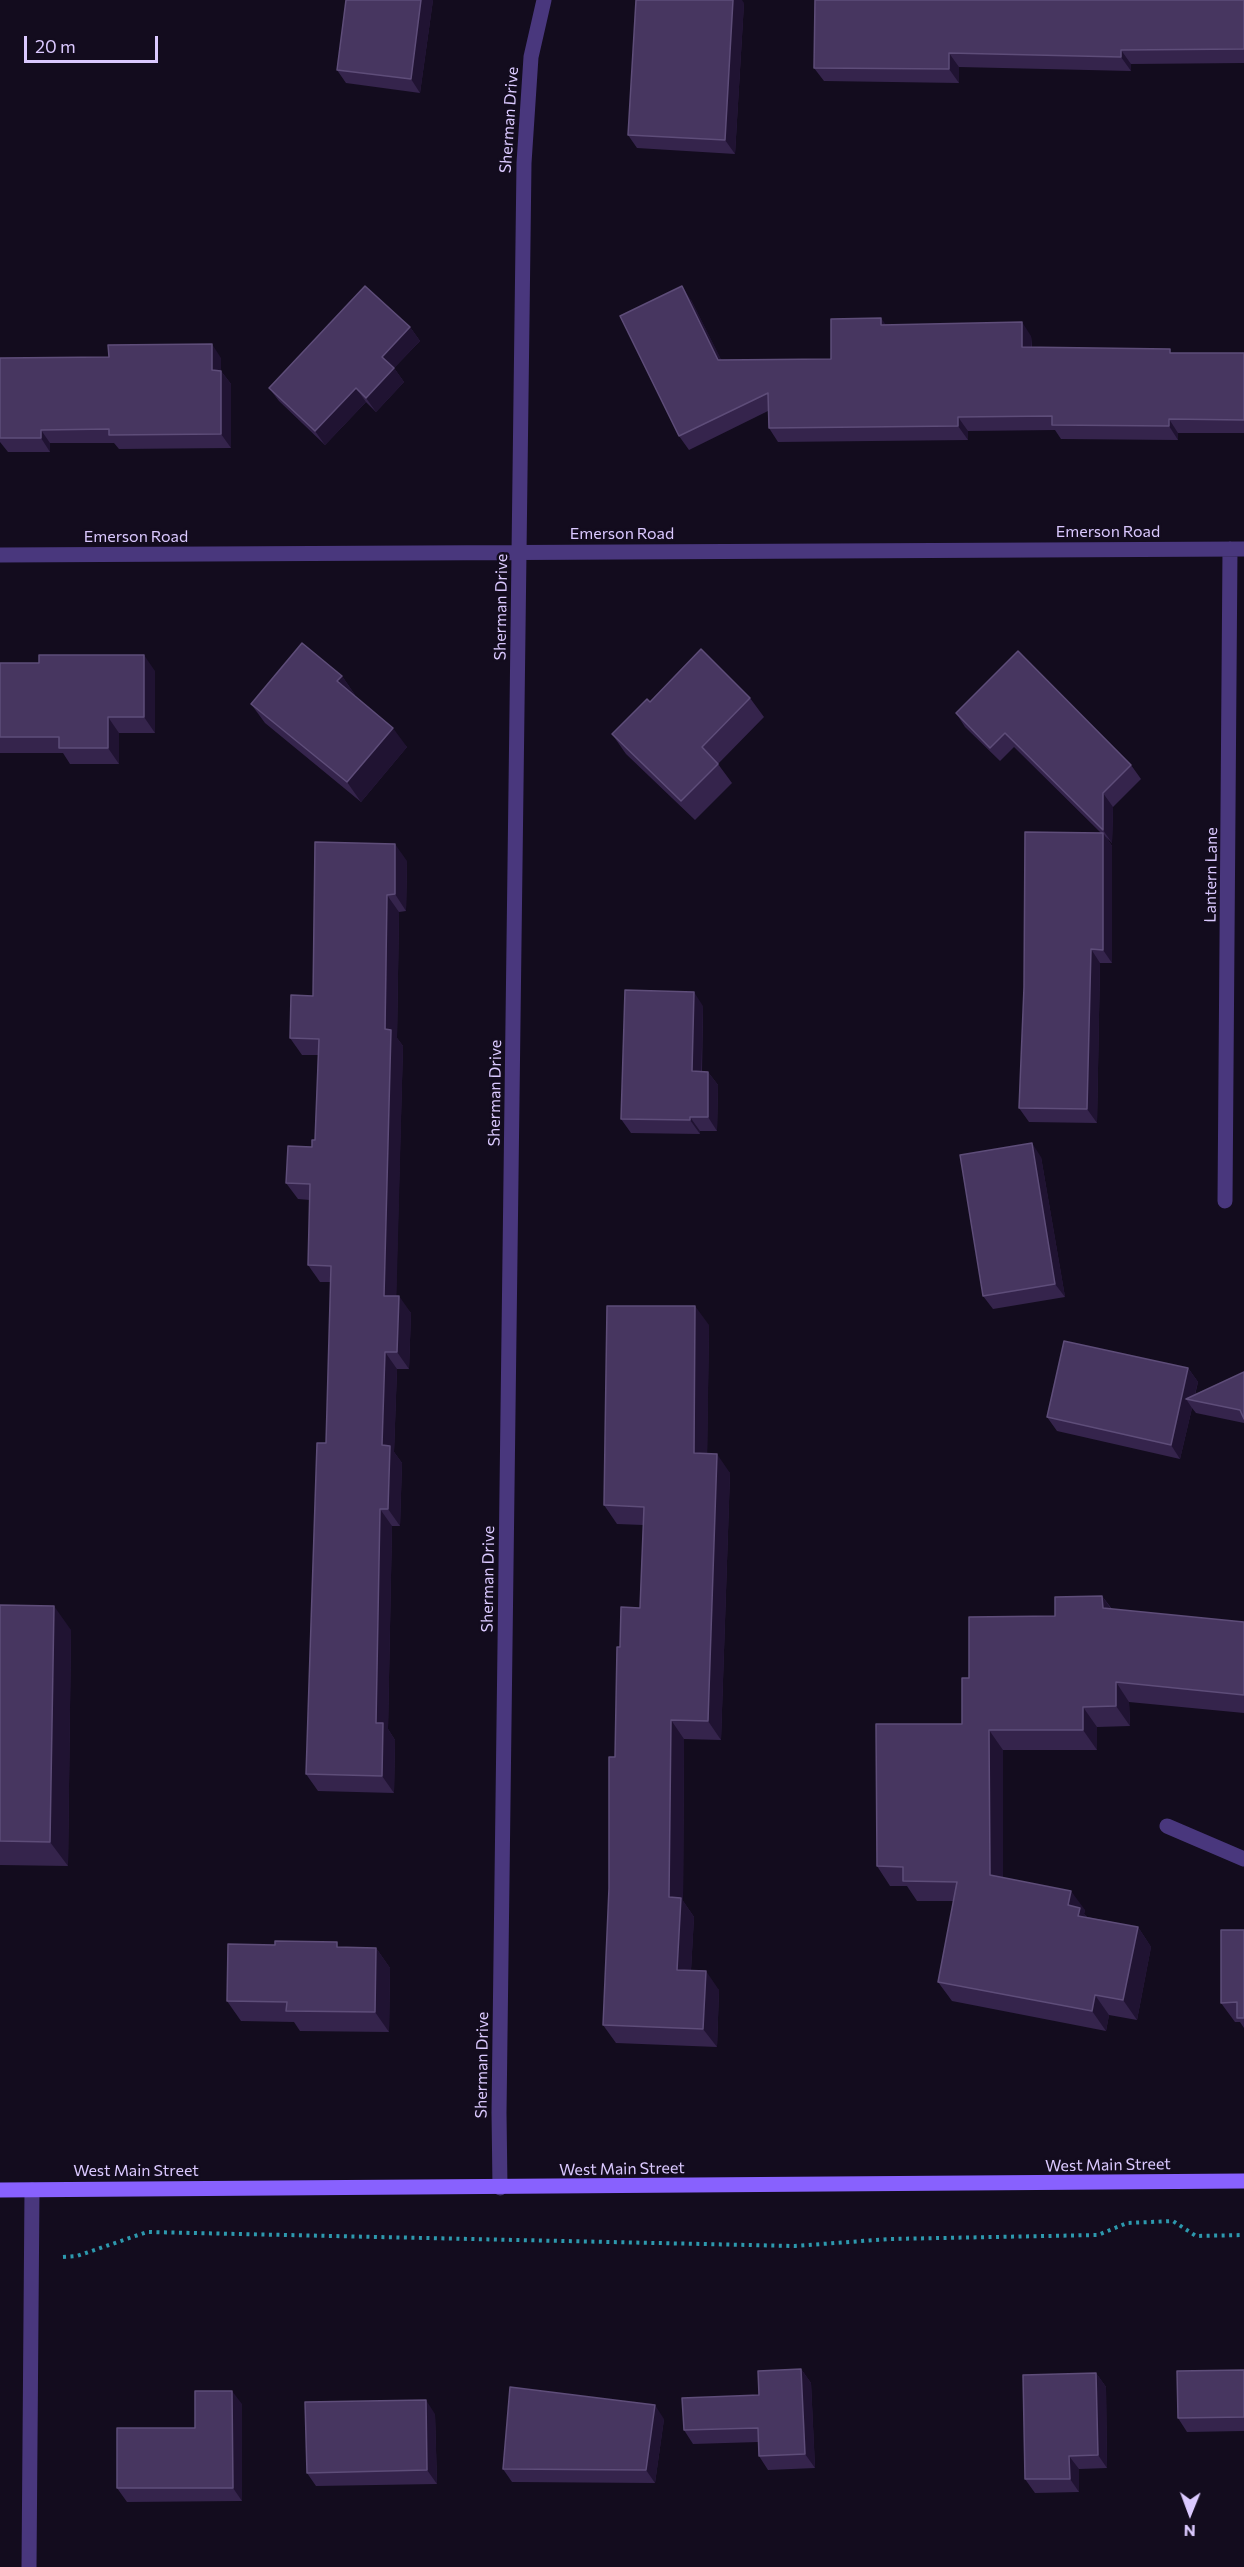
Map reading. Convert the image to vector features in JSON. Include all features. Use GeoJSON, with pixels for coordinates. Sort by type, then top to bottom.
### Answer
{"type":"FeatureCollection","features":[{"type":"Feature","properties":{"kind":"main road","name":"West Main Street"},"geometry":{"type":"LineString","coordinates":[[0,2190],[1244,2181]]}},
{"type":"Feature","properties":{"kind":"street","name":"Sherman Drive"},"geometry":{"type":"LineString","coordinates":[[500,2188],[499,2112],[524,163],[531,57],[544,0]]}},
{"type":"Feature","properties":{"kind":"street","name":"Emerson Road"},"geometry":{"type":"LineString","coordinates":[[0,555],[1237,549]]}},
{"type":"Feature","properties":{"kind":"street","name":"Lantern Lane"},"geometry":{"type":"LineString","coordinates":[[1225,1201],[1237,549]]}},
{"type":"Feature","properties":{"kind":"street"},"geometry":{"type":"LineString","coordinates":[[1167,1826],[1244,1859]]}},
{"type":"Feature","properties":{"kind":"street"},"geometry":{"type":"LineString","coordinates":[[28,2567],[32,2190]]}},
{"type":"Feature","properties":{"kind":"path"},"geometry":{"type":"LineString","coordinates":[[31,2260],[77,2256],[147,2232],[795,2246],[889,2239],[1098,2235],[1127,2223],[1173,2221],[1196,2236],[1244,2235]]}},
{"type":"Feature","properties":{"kind":"building"},"geometry":{"type":"Polygon","coordinates":[[[346,0],[421,0],[411,79],[337,70],[346,0]]]}},
{"type":"Feature","properties":{"kind":"building"},"geometry":{"type":"Polygon","coordinates":[[[636,0],[733,0],[725,140],[628,135],[636,0]]]}},
{"type":"Feature","properties":{"kind":"building"},"geometry":{"type":"Polygon","coordinates":[[[815,0],[1244,0],[1244,49],[1121,50],[1121,57],[949,53],[949,69],[814,68],[815,0]]]}},
{"type":"Feature","properties":{"kind":"building"},"geometry":{"type":"Polygon","coordinates":[[[365,286],[410,327],[382,357],[394,368],[366,398],[356,388],[315,431],[269,388],[365,286]]]}},
{"type":"Feature","properties":{"kind":"building"},"geometry":{"type":"Polygon","coordinates":[[[682,286],[718,360],[831,359],[831,319],[881,318],[881,325],[1022,322],[1022,347],[1170,349],[1170,353],[1244,353],[1244,420],[1169,419],[1169,426],[1052,425],[1052,416],[958,417],[958,426],[769,428],[768,393],[679,436],[620,316],[682,286]]]}},
{"type":"Feature","properties":{"kind":"building"},"geometry":{"type":"Polygon","coordinates":[[[212,344],[212,370],[221,371],[221,434],[109,435],[109,429],[41,430],[41,438],[0,438],[0,358],[109,357],[108,345],[212,344]]]}},
{"type":"Feature","properties":{"kind":"building"},"geometry":{"type":"Polygon","coordinates":[[[302,643],[342,676],[337,681],[393,728],[347,782],[251,704],[302,643]]]}},
{"type":"Feature","properties":{"kind":"building"},"geometry":{"type":"Polygon","coordinates":[[[701,649],[750,698],[702,747],[718,764],[681,801],[612,734],[647,699],[650,702],[701,649]]]}},
{"type":"Feature","properties":{"kind":"building"},"geometry":{"type":"Polygon","coordinates":[[[1018,651],[1131,765],[1103,793],[1103,830],[1005,733],[990,748],[956,713],[1018,651]]]}},
{"type":"Feature","properties":{"kind":"building"},"geometry":{"type":"Polygon","coordinates":[[[39,655],[144,655],[144,717],[108,717],[108,748],[59,748],[59,737],[0,737],[0,663],[39,663],[39,655]]]}},
{"type":"Feature","properties":{"kind":"building"},"geometry":{"type":"Polygon","coordinates":[[[1025,832],[1103,833],[1103,950],[1091,949],[1087,1109],[1019,1108],[1024,987],[1025,832]]]}},
{"type":"Feature","properties":{"kind":"building"},"geometry":{"type":"Polygon","coordinates":[[[315,842],[395,844],[395,894],[387,895],[385,1029],[391,1030],[384,1296],[399,1296],[397,1352],[385,1352],[382,1445],[390,1446],[388,1509],[380,1509],[376,1723],[383,1723],[382,1776],[306,1774],[317,1443],[326,1443],[331,1266],[308,1265],[310,1184],[286,1183],[288,1146],[312,1147],[312,1140],[315,1140],[319,1039],[290,1038],[291,995],[313,996],[315,842]]]}},
{"type":"Feature","properties":{"kind":"building"},"geometry":{"type":"Polygon","coordinates":[[[625,990],[694,992],[692,1071],[708,1072],[708,1117],[690,1117],[690,1120],[621,1119],[625,990]]]}},
{"type":"Feature","properties":{"kind":"building"},"geometry":{"type":"Polygon","coordinates":[[[1032,1143],[1055,1284],[983,1296],[960,1155],[1032,1143]]]}},
{"type":"Feature","properties":{"kind":"building"},"geometry":{"type":"Polygon","coordinates":[[[607,1306],[695,1306],[694,1453],[717,1454],[708,1721],[671,1720],[669,1897],[681,1898],[677,1970],[706,1971],[703,2029],[603,2025],[609,1888],[609,1757],[615,1757],[617,1647],[620,1647],[621,1607],[640,1608],[644,1507],[604,1505],[607,1306]]]}},
{"type":"Feature","properties":{"kind":"building"},"geometry":{"type":"Polygon","coordinates":[[[1064,1341],[1188,1368],[1171,1445],[1047,1417],[1064,1341]]]}},
{"type":"Feature","properties":{"kind":"building"},"geometry":{"type":"Polygon","coordinates":[[[1244,1372],[1244,1419],[1240,1410],[1186,1399],[1244,1372]]]}},
{"type":"Feature","properties":{"kind":"building"},"geometry":{"type":"Polygon","coordinates":[[[1102,1596],[1103,1608],[1244,1622],[1244,1695],[1116,1682],[1116,1706],[1083,1707],[1083,1730],[989,1730],[990,1875],[1071,1891],[1068,1905],[1080,1908],[1078,1916],[1138,1927],[1123,2000],[1095,1995],[1092,2011],[938,1982],[957,1882],[903,1881],[903,1867],[877,1866],[876,1724],[962,1724],[962,1678],[969,1678],[969,1617],[1055,1616],[1055,1597],[1102,1596]]]}},
{"type":"Feature","properties":{"kind":"building"},"geometry":{"type":"Polygon","coordinates":[[[0,1605],[54,1606],[50,1842],[0,1841],[0,1605]]]}},
{"type":"Feature","properties":{"kind":"building"},"geometry":{"type":"Polygon","coordinates":[[[1221,1930],[1244,1930],[1244,2018],[1237,2018],[1237,2002],[1221,2003],[1221,1930]]]}},
{"type":"Feature","properties":{"kind":"building"},"geometry":{"type":"Polygon","coordinates":[[[275,1941],[337,1942],[337,1947],[376,1948],[375,2012],[286,2011],[287,2002],[227,2001],[228,1944],[275,1945],[275,1941]]]}},
{"type":"Feature","properties":{"kind":"building"},"geometry":{"type":"Polygon","coordinates":[[[801,2369],[805,2454],[759,2456],[758,2428],[684,2430],[682,2398],[759,2395],[758,2371],[801,2369]]]}},
{"type":"Feature","properties":{"kind":"building"},"geometry":{"type":"Polygon","coordinates":[[[1244,2370],[1244,2417],[1178,2418],[1177,2371],[1244,2370]]]}},
{"type":"Feature","properties":{"kind":"building"},"geometry":{"type":"Polygon","coordinates":[[[1096,2373],[1098,2455],[1069,2456],[1070,2479],[1025,2479],[1023,2375],[1096,2373]]]}},
{"type":"Feature","properties":{"kind":"building"},"geometry":{"type":"Polygon","coordinates":[[[510,2387],[655,2405],[646,2470],[503,2469],[510,2387]]]}},
{"type":"Feature","properties":{"kind":"building"},"geometry":{"type":"Polygon","coordinates":[[[195,2391],[232,2391],[233,2488],[117,2488],[117,2428],[195,2428],[195,2391]]]}},
{"type":"Feature","properties":{"kind":"building"},"geometry":{"type":"Polygon","coordinates":[[[426,2400],[427,2470],[307,2473],[305,2402],[426,2400]]]}}]}
